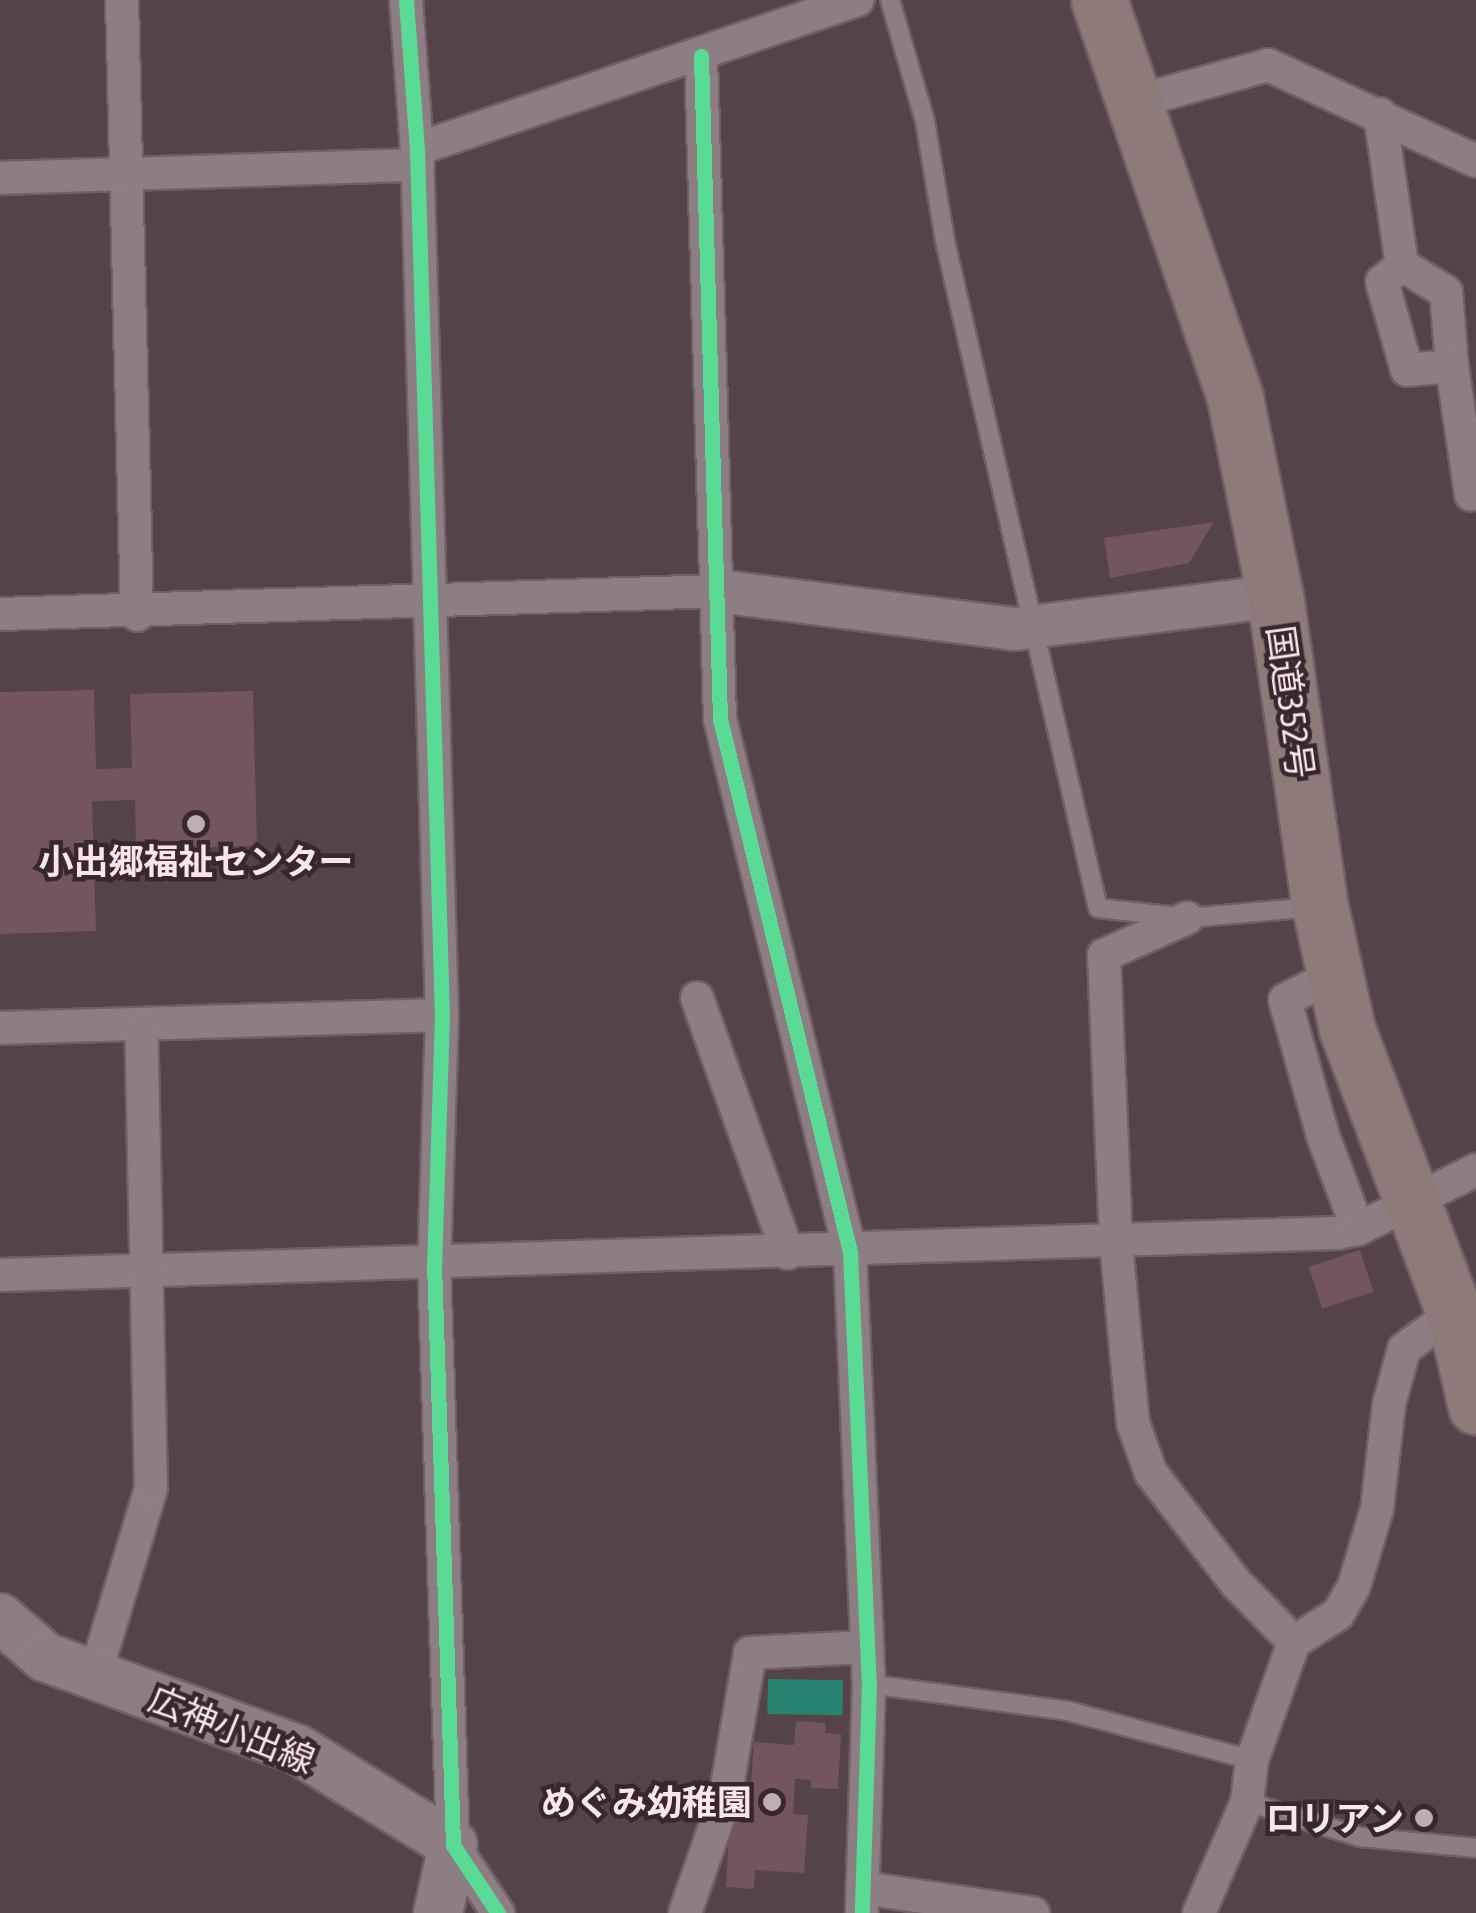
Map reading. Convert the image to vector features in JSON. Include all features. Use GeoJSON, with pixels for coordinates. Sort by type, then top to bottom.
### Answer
{"type":"FeatureCollection","features":[{"type":"Feature","properties":{"kind":"highway","name":"国道352号"},"geometry":{"type":"LineString","coordinates":[[1098,0],[1235,398],[1275,596],[1320,907],[1347,1029],[1409,1202],[1454,1312],[1475,1391]]}},
{"type":"Feature","properties":{"kind":"main road","name":"広神小出線"},"geometry":{"type":"LineString","coordinates":[[0,1618],[45,1657],[297,1749],[454,1845]]}},
{"type":"Feature","properties":{"kind":"main road"},"geometry":{"type":"LineString","coordinates":[[438,1913],[454,1845]]}},
{"type":"Feature","properties":{"kind":"street"},"geometry":{"type":"LineString","coordinates":[[122,0],[122,175],[137,615]]}},
{"type":"Feature","properties":{"kind":"street"},"geometry":{"type":"LineString","coordinates":[[406,0],[418,157],[442,1014],[434,1263],[454,1845],[498,1913]]}},
{"type":"Feature","properties":{"kind":"street"},"geometry":{"type":"LineString","coordinates":[[0,178],[122,175],[418,157],[858,0]]}},
{"type":"Feature","properties":{"kind":"street"},"geometry":{"type":"LineString","coordinates":[[701,56],[720,719],[850,1252],[865,1647],[870,1684],[862,1900],[1033,1913]]}},
{"type":"Feature","properties":{"kind":"street"},"geometry":{"type":"LineString","coordinates":[[1134,102],[1268,65],[1476,161]]}},
{"type":"Feature","properties":{"kind":"street"},"geometry":{"type":"LineString","coordinates":[[1380,114],[1402,265]]}},
{"type":"Feature","properties":{"kind":"street"},"geometry":{"type":"LineString","coordinates":[[1402,265],[1382,282],[1407,370],[1452,366]]}},
{"type":"Feature","properties":{"kind":"street"},"geometry":{"type":"LineString","coordinates":[[1402,265],[1446,292],[1452,366],[1471,495]]}},
{"type":"Feature","properties":{"kind":"street"},"geometry":{"type":"LineString","coordinates":[[0,614],[137,615],[718,591],[1016,630],[1275,596]]}},
{"type":"Feature","properties":{"kind":"street"},"geometry":{"type":"LineString","coordinates":[[1187,918],[1104,955],[1116,1243],[1133,1423],[1150,1474],[1236,1582],[1294,1642]]}},
{"type":"Feature","properties":{"kind":"street"},"geometry":{"type":"LineString","coordinates":[[1336,974],[1285,1000],[1323,1136],[1358,1228]]}},
{"type":"Feature","properties":{"kind":"street"},"geometry":{"type":"LineString","coordinates":[[696,998],[788,1252]]}},
{"type":"Feature","properties":{"kind":"street"},"geometry":{"type":"LineString","coordinates":[[0,1028],[442,1014]]}},
{"type":"Feature","properties":{"kind":"street"},"geometry":{"type":"LineString","coordinates":[[94,1675],[151,1488],[142,1026]]}},
{"type":"Feature","properties":{"kind":"street"},"geometry":{"type":"LineString","coordinates":[[0,1275],[1116,1243],[1358,1228],[1476,1170]]}},
{"type":"Feature","properties":{"kind":"street"},"geometry":{"type":"LineString","coordinates":[[1199,1913],[1246,1802],[1252,1760],[1294,1642],[1338,1614],[1354,1586],[1378,1509],[1389,1404],[1404,1350],[1454,1312]]}},
{"type":"Feature","properties":{"kind":"street"},"geometry":{"type":"LineString","coordinates":[[685,1913],[725,1798],[750,1653],[865,1647]]}},
{"type":"Feature","properties":{"kind":"lane"},"geometry":{"type":"LineString","coordinates":[[890,0],[925,120],[945,241],[1098,908],[1187,918],[1320,907]]}},
{"type":"Feature","properties":{"kind":"lane"},"geometry":{"type":"LineString","coordinates":[[870,1684],[1068,1711],[1252,1760]]}},
{"type":"Feature","properties":{"kind":"lane"},"geometry":{"type":"LineString","coordinates":[[1246,1802],[1360,1837],[1476,1848]]}},
{"type":"Feature","properties":{"kind":"shaded area"},"geometry":{"type":"Polygon","coordinates":[[[768,1679],[843,1680],[842,1715],[767,1714],[768,1679]]]}},
{"type":"Feature","properties":{"kind":"building"},"geometry":{"type":"Polygon","coordinates":[[[1214,522],[1189,563],[1110,578],[1104,538],[1214,522]]]}},
{"type":"Feature","properties":{"kind":"building","name":"小出郷福祉センター"},"geometry":{"type":"Polygon","coordinates":[[[94,690],[96,769],[132,768],[130,694],[253,691],[257,846],[136,849],[135,800],[92,801],[96,931],[0,934],[0,692],[94,690]]]}},
{"type":"Feature","properties":{"kind":"building"},"geometry":{"type":"Polygon","coordinates":[[[1360,1250],[1374,1292],[1322,1309],[1309,1267],[1360,1250]]]}},
{"type":"Feature","properties":{"kind":"building","name":"めぐみ幼稚園"},"geometry":{"type":"Polygon","coordinates":[[[796,1721],[825,1723],[825,1733],[841,1734],[838,1789],[811,1788],[811,1780],[795,1779],[793,1814],[808,1815],[804,1873],[755,1870],[754,1889],[726,1887],[730,1814],[749,1815],[754,1742],[794,1745],[796,1721]]]}},
{"type":"Feature","properties":{"kind":"cycle path"},"geometry":{"type":"LineString","coordinates":[[406,0],[417,149],[442,1015],[434,1263],[453,1845],[498,1913]]}},
{"type":"Feature","properties":{"kind":"cycle path"},"geometry":{"type":"LineString","coordinates":[[701,56],[720,719],[850,1252],[869,1684],[862,1913]]}},
{"type":"Feature","properties":{"kind":"place","name":"小出郷福祉センター"},"geometry":{"type":"Point","coordinates":[196,824]}},
{"type":"Feature","properties":{"kind":"place","name":"めぐみ幼稚園"},"geometry":{"type":"Point","coordinates":[772,1802]}},
{"type":"Feature","properties":{"kind":"place","name":"ロリアン"},"geometry":{"type":"Point","coordinates":[1424,1818]}}]}
